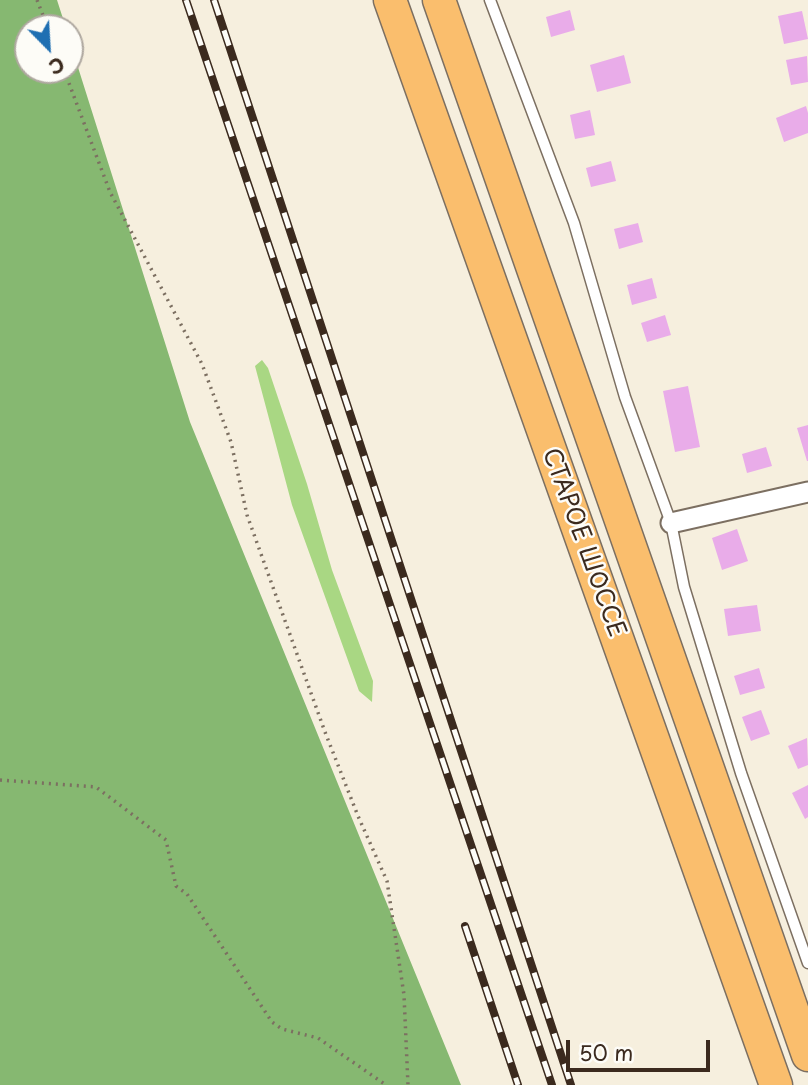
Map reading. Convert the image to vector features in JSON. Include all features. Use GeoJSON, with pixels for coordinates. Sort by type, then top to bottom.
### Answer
{"type":"FeatureCollection","features":[{"type":"Feature","properties":{"kind":"highway","name":"СТАРОЕ ШОССЕ"},"geometry":{"type":"LineString","coordinates":[[390,0],[776,1085]]}},
{"type":"Feature","properties":{"kind":"highway","name":"СТАРОЕ ШОССЕ"},"geometry":{"type":"LineString","coordinates":[[439,0],[803,1024],[808,1055]]}},
{"type":"Feature","properties":{"kind":"street"},"geometry":{"type":"LineString","coordinates":[[671,523],[808,492]]}},
{"type":"Feature","properties":{"kind":"lane"},"geometry":{"type":"LineString","coordinates":[[490,0],[574,223],[625,397],[671,523],[684,586],[741,773],[808,963]]}},
{"type":"Feature","properties":{"kind":"path"},"geometry":{"type":"LineString","coordinates":[[69,84],[110,192],[202,364],[231,442],[247,515],[325,732],[387,881],[404,995],[408,1085]]}},
{"type":"Feature","properties":{"kind":"path"},"geometry":{"type":"LineString","coordinates":[[0,780],[96,787],[166,840],[176,886],[187,894],[272,1022],[282,1029],[318,1038],[386,1085]]}},
{"type":"Feature","properties":{"kind":"green space"},"geometry":{"type":"Polygon","coordinates":[[[0,0],[57,0],[62,14],[14,14],[14,84],[83,84],[190,422],[461,1085],[0,1085],[0,0]]]}},
{"type":"Feature","properties":{"kind":"green space"},"geometry":{"type":"Polygon","coordinates":[[[262,360],[268,368],[307,484],[332,570],[373,681],[372,702],[359,691],[292,505],[255,366],[262,360]]]}},
{"type":"Feature","properties":{"kind":"building"},"geometry":{"type":"Polygon","coordinates":[[[570,10],[575,30],[551,37],[546,17],[570,10]]]}},
{"type":"Feature","properties":{"kind":"building"},"geometry":{"type":"Polygon","coordinates":[[[802,11],[808,39],[784,44],[778,16],[802,11]]]}},
{"type":"Feature","properties":{"kind":"building"},"geometry":{"type":"Polygon","coordinates":[[[624,55],[631,83],[597,92],[590,65],[624,55]]]}},
{"type":"Feature","properties":{"kind":"building"},"geometry":{"type":"Polygon","coordinates":[[[807,56],[808,82],[791,85],[786,60],[807,56]]]}},
{"type":"Feature","properties":{"kind":"building"},"geometry":{"type":"Polygon","coordinates":[[[806,106],[808,133],[784,142],[776,118],[806,106]]]}},
{"type":"Feature","properties":{"kind":"building"},"geometry":{"type":"Polygon","coordinates":[[[590,110],[595,135],[575,139],[570,115],[590,110]]]}},
{"type":"Feature","properties":{"kind":"building"},"geometry":{"type":"Polygon","coordinates":[[[611,161],[616,181],[591,187],[586,168],[611,161]]]}},
{"type":"Feature","properties":{"kind":"building"},"geometry":{"type":"Polygon","coordinates":[[[638,223],[643,242],[619,249],[614,229],[638,223]]]}},
{"type":"Feature","properties":{"kind":"building"},"geometry":{"type":"Polygon","coordinates":[[[652,278],[657,298],[632,305],[627,285],[652,278]]]}},
{"type":"Feature","properties":{"kind":"building"},"geometry":{"type":"Polygon","coordinates":[[[665,315],[671,335],[647,342],[641,323],[665,315]]]}},
{"type":"Feature","properties":{"kind":"building"},"geometry":{"type":"Polygon","coordinates":[[[688,386],[700,447],[675,452],[663,391],[688,386]]]}},
{"type":"Feature","properties":{"kind":"building"},"geometry":{"type":"Polygon","coordinates":[[[808,425],[808,461],[807,461],[797,428],[808,425]]]}},
{"type":"Feature","properties":{"kind":"building"},"geometry":{"type":"Polygon","coordinates":[[[766,447],[772,466],[747,473],[742,454],[766,447]]]}},
{"type":"Feature","properties":{"kind":"building"},"geometry":{"type":"Polygon","coordinates":[[[737,529],[748,561],[722,570],[712,538],[737,529]]]}},
{"type":"Feature","properties":{"kind":"building"},"geometry":{"type":"Polygon","coordinates":[[[757,605],[761,631],[728,636],[724,609],[757,605]]]}},
{"type":"Feature","properties":{"kind":"building"},"geometry":{"type":"Polygon","coordinates":[[[759,668],[765,688],[740,695],[734,676],[759,668]]]}},
{"type":"Feature","properties":{"kind":"building"},"geometry":{"type":"Polygon","coordinates":[[[761,710],[770,734],[751,741],[742,717],[761,710]]]}},
{"type":"Feature","properties":{"kind":"building"},"geometry":{"type":"Polygon","coordinates":[[[807,738],[808,765],[798,769],[788,746],[807,738]]]}},
{"type":"Feature","properties":{"kind":"building"},"geometry":{"type":"Polygon","coordinates":[[[808,785],[808,817],[805,819],[792,793],[808,785]]]}},
{"type":"Feature","properties":{"kind":"railway"},"geometry":{"type":"LineString","coordinates":[[186,0],[552,1085]]}},
{"type":"Feature","properties":{"kind":"railway"},"geometry":{"type":"LineString","coordinates":[[214,0],[571,1085]]}},
{"type":"Feature","properties":{"kind":"railway"},"geometry":{"type":"LineString","coordinates":[[465,926],[518,1085]]}}]}
